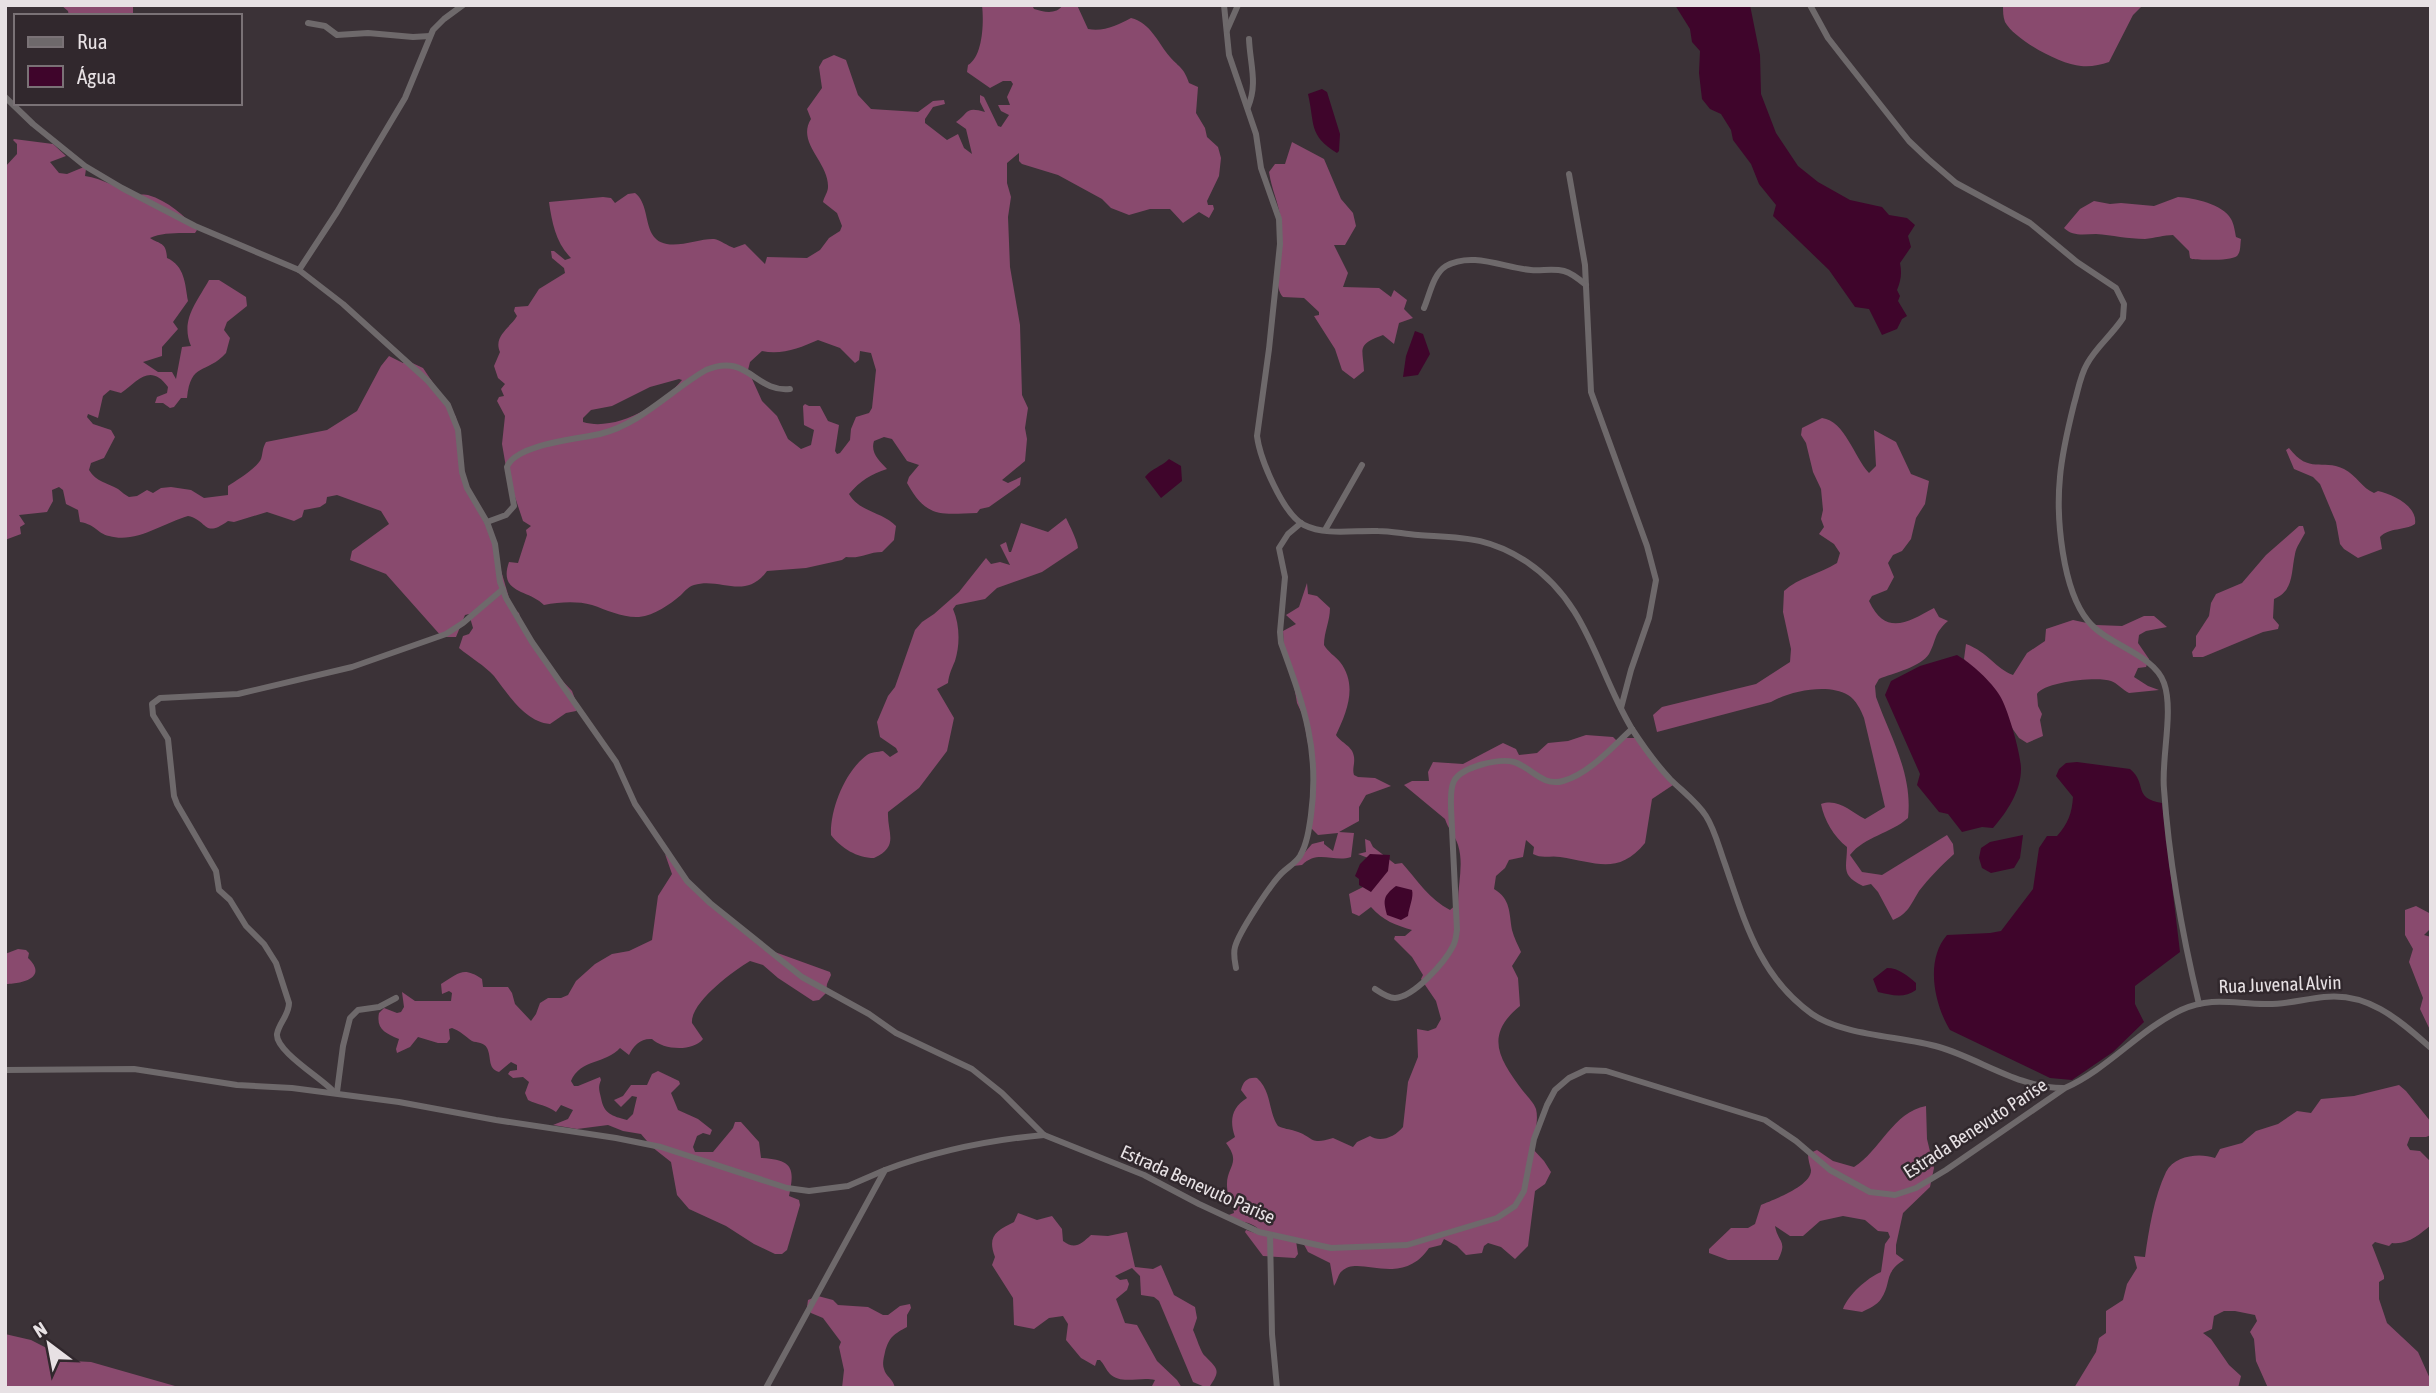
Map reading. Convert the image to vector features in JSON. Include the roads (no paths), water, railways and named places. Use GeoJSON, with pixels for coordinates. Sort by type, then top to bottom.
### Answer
{"type":"FeatureCollection","features":[{"type":"Feature","properties":{"kind":"street"},"geometry":{"type":"LineString","coordinates":[[299,270],[405,98],[430,36],[444,19],[463,5]]}},
{"type":"Feature","properties":{"kind":"street"},"geometry":{"type":"LineString","coordinates":[[1224,5],[1229,55],[1248,107],[1256,134],[1261,168],[1279,219],[1270,337],[1257,436],[1259,450],[1281,497],[1301,523],[1318,530],[1381,531],[1488,541],[1525,561],[1544,575],[1565,595],[1578,617],[1632,729],[1668,776],[1706,816],[1752,942],[1773,976],[1810,1013],[1835,1026],[1925,1043],[1950,1050],[2039,1086],[2065,1088]]}},
{"type":"Feature","properties":{"kind":"street"},"geometry":{"type":"LineString","coordinates":[[1226,32],[1238,5]]}},
{"type":"Feature","properties":{"kind":"street"},"geometry":{"type":"LineString","coordinates":[[1810,5],[1828,38],[1909,141],[1928,159],[1956,183],[2030,223],[2077,262],[2116,288],[2122,299],[2125,312],[2123,318],[2087,364],[2077,393],[2060,478],[2062,537],[2071,585],[2089,622],[2156,669],[2164,683],[2167,713],[2163,788],[2180,915],[2199,1004]]}},
{"type":"Feature","properties":{"kind":"street"},"geometry":{"type":"LineString","coordinates":[[308,23],[325,26],[337,35],[368,33],[430,36]]}},
{"type":"Feature","properties":{"kind":"street"},"geometry":{"type":"LineString","coordinates":[[1248,107],[1255,82],[1249,39]]}},
{"type":"Feature","properties":{"kind":"street"},"geometry":{"type":"LineString","coordinates":[[5,97],[33,124],[85,166],[122,188],[195,226],[299,270],[343,304],[439,392],[454,416],[462,472],[467,488],[487,522],[495,544],[503,589],[532,642],[616,762],[635,804],[687,881],[710,903],[802,977],[869,1014],[896,1033],[972,1069],[1044,1135]]}},
{"type":"Feature","properties":{"kind":"street"},"geometry":{"type":"LineString","coordinates":[[1569,174],[1586,285],[1591,392],[1647,546],[1656,580],[1649,618],[1621,708]]}},
{"type":"Feature","properties":{"kind":"street"},"geometry":{"type":"LineString","coordinates":[[1424,308],[1439,272],[1446,266],[1464,260],[1533,270],[1559,270],[1572,274],[1586,285]]}},
{"type":"Feature","properties":{"kind":"street"},"geometry":{"type":"LineString","coordinates":[[487,522],[506,515],[514,506],[507,467],[513,459],[533,448],[620,427],[715,366],[733,365],[743,368],[776,389],[790,389]]}},
{"type":"Feature","properties":{"kind":"street"},"geometry":{"type":"LineString","coordinates":[[1325,530],[1362,465]]}},
{"type":"Feature","properties":{"kind":"street"},"geometry":{"type":"LineString","coordinates":[[1236,968],[1235,946],[1242,933],[1280,875],[1298,859],[1308,835],[1313,799],[1309,732],[1304,706],[1281,643],[1280,632],[1285,578],[1279,548],[1288,534],[1301,523]]}},
{"type":"Feature","properties":{"kind":"street"},"geometry":{"type":"LineString","coordinates":[[336,1092],[288,1054],[278,1041],[277,1035],[289,1010],[289,1003],[276,962],[264,944],[246,926],[230,900],[219,890],[216,871],[177,804],[168,739],[153,715],[152,704],[160,698],[238,694],[352,667],[446,634],[503,589]]}},
{"type":"Feature","properties":{"kind":"street"},"geometry":{"type":"LineString","coordinates":[[1375,989],[1395,998],[1404,996],[1432,973],[1454,944],[1457,930],[1451,808],[1452,789],[1461,773],[1484,763],[1504,760],[1517,762],[1544,780],[1562,781],[1576,775],[1600,758],[1632,729]]}},
{"type":"Feature","properties":{"kind":"street","name":"Rua Juvenal Alvin"},"geometry":{"type":"LineString","coordinates":[[2199,1004],[2236,1001],[2264,1004],[2339,996],[2360,999],[2390,1013],[2431,1048]]}},
{"type":"Feature","properties":{"kind":"street"},"geometry":{"type":"LineString","coordinates":[[336,1092],[350,1018],[358,1010],[386,1004],[396,998]]}},
{"type":"Feature","properties":{"kind":"street","name":"Estrada Benevuto Parise"},"geometry":{"type":"LineString","coordinates":[[1044,1135],[1144,1175],[1259,1232],[1331,1248],[1407,1245],[1497,1218],[1515,1206],[1524,1191],[1534,1139],[1555,1090],[1569,1078],[1586,1070],[1606,1071],[1765,1121],[1840,1175],[1870,1192],[1895,1195],[1916,1188],[1946,1170],[2065,1088],[2086,1077],[2155,1026],[2199,1004]]}},
{"type":"Feature","properties":{"kind":"street"},"geometry":{"type":"LineString","coordinates":[[5,1070],[134,1069],[237,1085],[336,1092],[661,1147],[787,1188],[809,1191],[848,1186],[923,1156],[1007,1138],[1044,1135]]}},
{"type":"Feature","properties":{"kind":"street"},"geometry":{"type":"LineString","coordinates":[[766,1388],[885,1171]]}},
{"type":"Feature","properties":{"kind":"street"},"geometry":{"type":"LineString","coordinates":[[1270,1235],[1272,1334],[1277,1388]]}},
{"type":"Feature","properties":{"kind":"water"},"geometry":{"type":"Polygon","coordinates":[[[1675,5],[1750,5],[1760,55],[1761,94],[1776,133],[1798,166],[1818,182],[1850,200],[1882,207],[1889,215],[1907,218],[1915,225],[1908,236],[1911,247],[1900,263],[1898,301],[1907,316],[1902,319],[1897,329],[1882,335],[1869,309],[1855,307],[1829,270],[1773,216],[1776,205],[1759,184],[1751,164],[1733,140],[1731,130],[1721,114],[1710,109],[1702,99],[1700,51],[1692,42],[1690,29],[1675,5]]]}},
{"type":"Feature","properties":{"kind":"water"},"geometry":{"type":"Polygon","coordinates":[[[1322,89],[1327,92],[1340,134],[1337,153],[1321,140],[1314,128],[1308,94],[1322,89]]]}},
{"type":"Feature","properties":{"kind":"water"},"geometry":{"type":"Polygon","coordinates":[[[1415,331],[1423,334],[1430,354],[1418,375],[1403,377],[1406,356],[1415,331]]]}},
{"type":"Feature","properties":{"kind":"water"},"geometry":{"type":"Polygon","coordinates":[[[1169,459],[1181,466],[1182,481],[1161,498],[1145,477],[1169,459]]]}},
{"type":"Feature","properties":{"kind":"water"},"geometry":{"type":"Polygon","coordinates":[[[1957,655],[1981,673],[2000,696],[2007,711],[2021,769],[2019,785],[2012,801],[1993,828],[1982,827],[1962,832],[1948,814],[1939,812],[1917,785],[1920,774],[1885,695],[1891,681],[1920,666],[1957,655]]]}},
{"type":"Feature","properties":{"kind":"water"},"geometry":{"type":"Polygon","coordinates":[[[2066,763],[2130,769],[2143,794],[2162,803],[2180,952],[2135,986],[2135,1004],[2144,1022],[2113,1052],[2072,1080],[2050,1078],[1950,1030],[1936,995],[1934,969],[1940,945],[1947,935],[2001,931],[2033,889],[2039,848],[2047,836],[2057,836],[2061,832],[2072,808],[2073,797],[2056,776],[2066,763]]]}},
{"type":"Feature","properties":{"kind":"water"},"geometry":{"type":"Polygon","coordinates":[[[2023,835],[2020,858],[2014,868],[1991,873],[1982,868],[1979,858],[1981,848],[1990,842],[2023,835]]]}},
{"type":"Feature","properties":{"kind":"water"},"geometry":{"type":"Polygon","coordinates":[[[1370,854],[1390,855],[1388,871],[1371,892],[1359,885],[1359,879],[1355,876],[1360,864],[1370,854]]]}},
{"type":"Feature","properties":{"kind":"water"},"geometry":{"type":"Polygon","coordinates":[[[1396,886],[1412,890],[1408,916],[1401,920],[1387,915],[1385,906],[1386,896],[1396,886]]]}},
{"type":"Feature","properties":{"kind":"water"},"geometry":{"type":"Polygon","coordinates":[[[1887,968],[1906,975],[1916,983],[1916,990],[1902,995],[1878,992],[1873,979],[1887,968]]]}}]}
